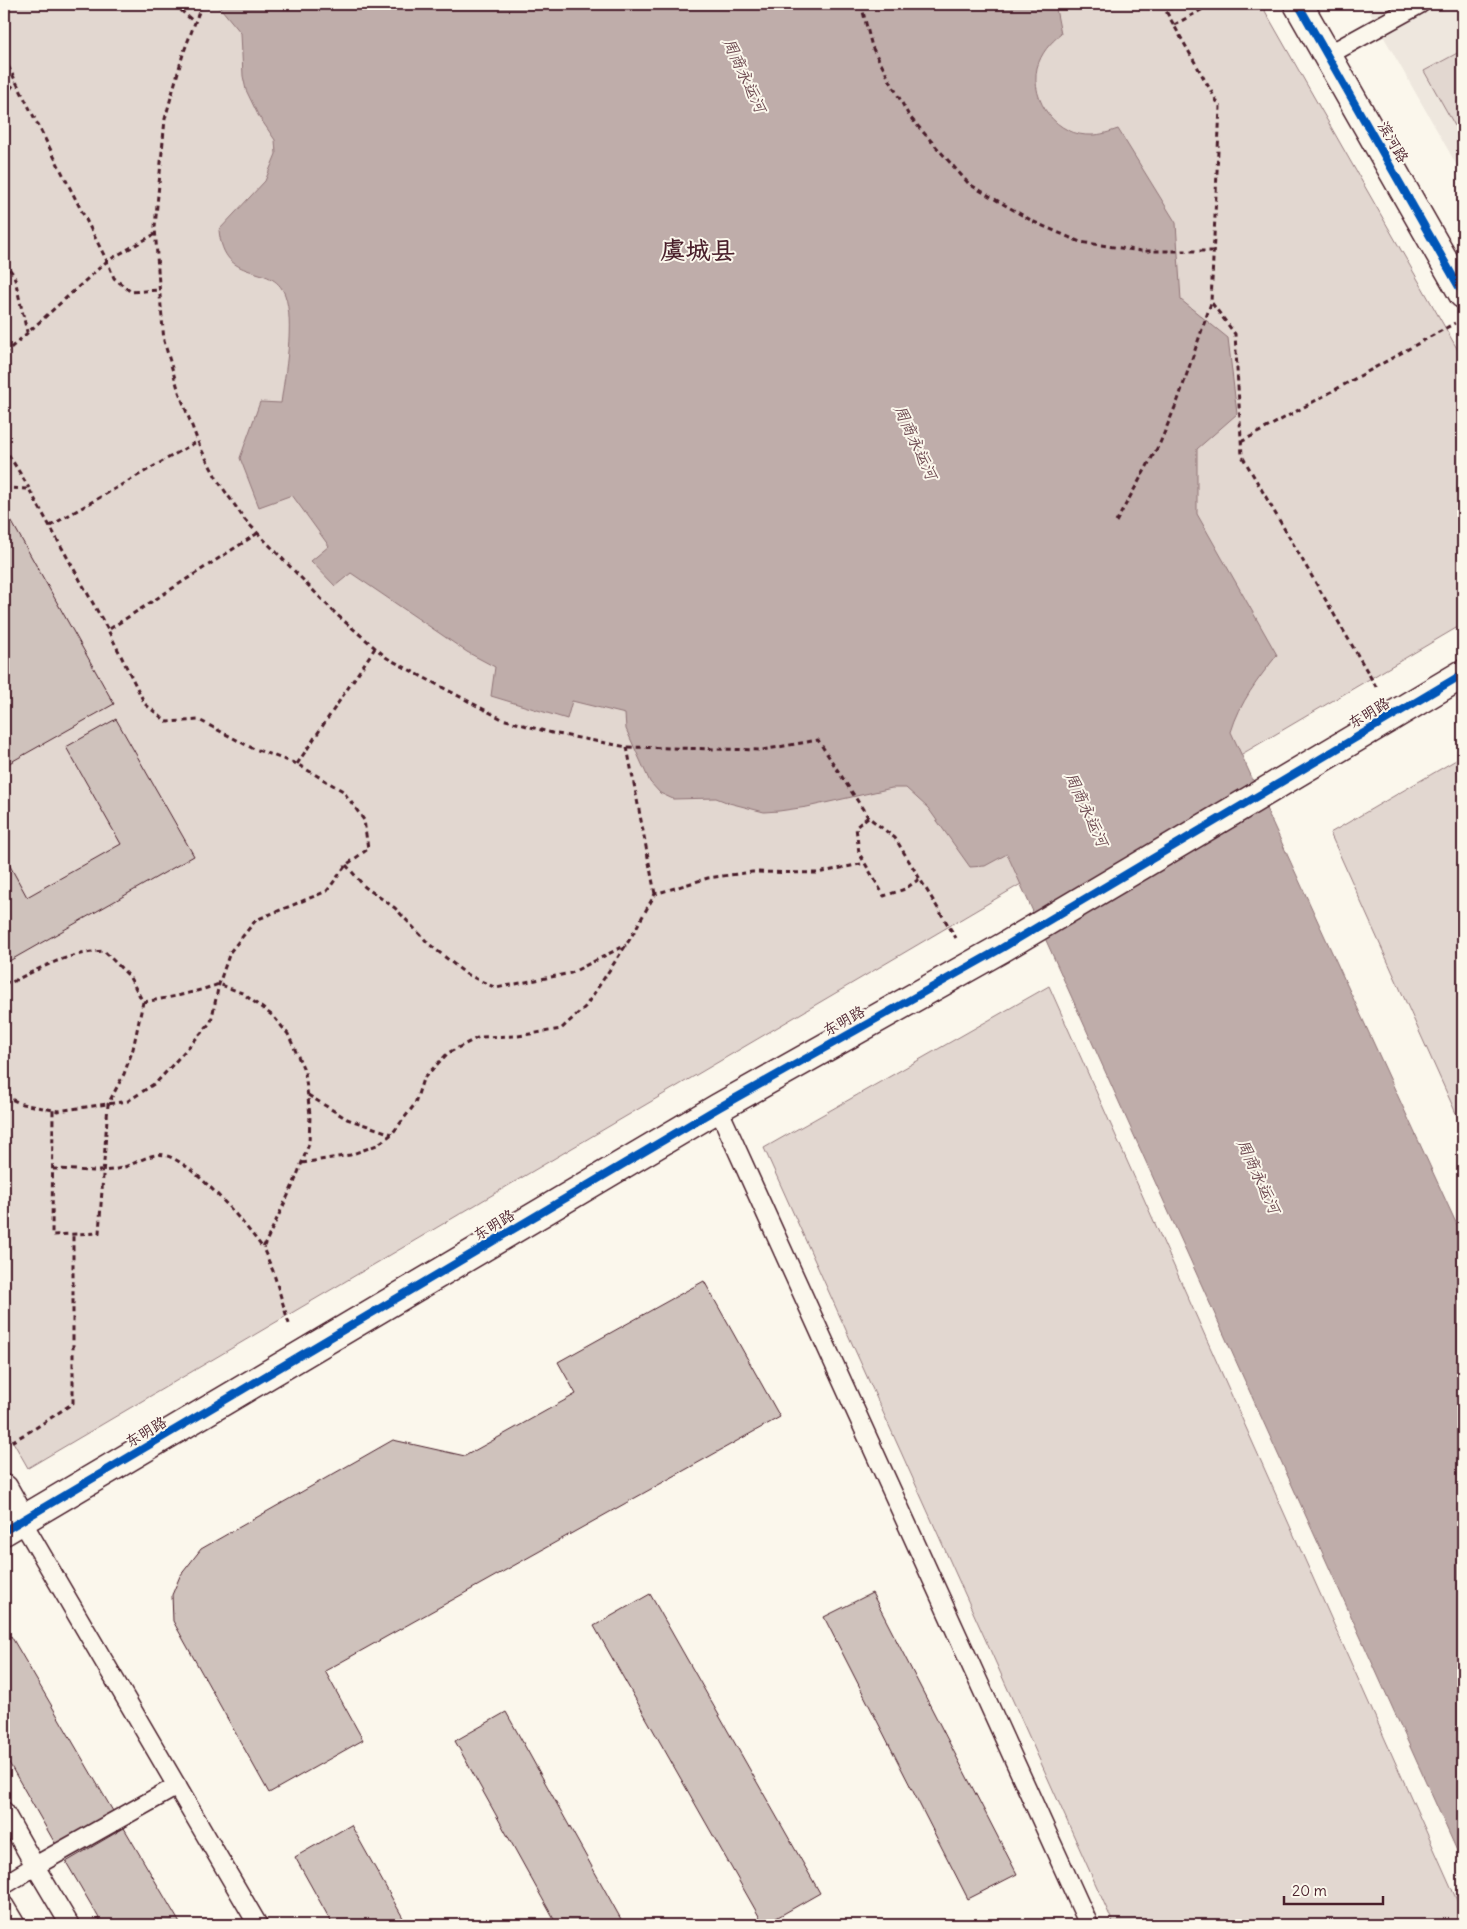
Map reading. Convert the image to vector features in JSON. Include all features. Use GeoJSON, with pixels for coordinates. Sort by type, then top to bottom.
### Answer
{"type":"FeatureCollection","features":[{"type":"Feature","properties":{"kind":"street","name":"滨河路"},"geometry":{"type":"LineString","coordinates":[[1298,4],[1463,294]]}},
{"type":"Feature","properties":{"kind":"street","name":"东明路"},"geometry":{"type":"LineString","coordinates":[[13,1526],[718,1108],[1002,948],[1463,674]]}},
{"type":"Feature","properties":{"kind":"street"},"geometry":{"type":"LineString","coordinates":[[4,1489],[13,1526]]}},
{"type":"Feature","properties":{"kind":"lane"},"geometry":{"type":"LineString","coordinates":[[1328,55],[1420,4]]}},
{"type":"Feature","properties":{"kind":"lane"},"geometry":{"type":"LineString","coordinates":[[718,1108],[1089,1925]]}},
{"type":"Feature","properties":{"kind":"lane"},"geometry":{"type":"LineString","coordinates":[[13,1526],[177,1786],[258,1925]]}},
{"type":"Feature","properties":{"kind":"lane"},"geometry":{"type":"LineString","coordinates":[[4,1885],[177,1786]]}},
{"type":"Feature","properties":{"kind":"lane"},"geometry":{"type":"LineString","coordinates":[[4,1811],[70,1925]]}},
{"type":"Feature","properties":{"kind":"lane"},"geometry":{"type":"LineString","coordinates":[[4,1905],[16,1925]]}},
{"type":"Feature","properties":{"kind":"path"},"geometry":{"type":"LineString","coordinates":[[174,4],[194,22]]}},
{"type":"Feature","properties":{"kind":"path"},"geometry":{"type":"LineString","coordinates":[[202,4],[194,22],[165,118],[156,233],[159,290],[164,341],[179,392],[198,441],[218,481],[245,520],[336,614],[387,658],[502,719],[552,733],[627,747],[762,750],[818,740],[868,817],[895,838],[971,965]]}},
{"type":"Feature","properties":{"kind":"path"},"geometry":{"type":"LineString","coordinates":[[862,4],[872,47],[909,116],[969,184],[1034,222],[1080,242],[1141,251],[1214,251]]}},
{"type":"Feature","properties":{"kind":"path"},"geometry":{"type":"LineString","coordinates":[[1116,522],[1160,443],[1178,400],[1211,302],[1220,107],[1162,4]]}},
{"type":"Feature","properties":{"kind":"path"},"geometry":{"type":"LineString","coordinates":[[1174,25],[1212,4]]}},
{"type":"Feature","properties":{"kind":"path"},"geometry":{"type":"LineString","coordinates":[[4,58],[114,278],[131,292],[159,290]]}},
{"type":"Feature","properties":{"kind":"path"},"geometry":{"type":"LineString","coordinates":[[4,96],[16,82]]}},
{"type":"Feature","properties":{"kind":"path"},"geometry":{"type":"LineString","coordinates":[[4,354],[107,261],[156,233]]}},
{"type":"Feature","properties":{"kind":"path"},"geometry":{"type":"LineString","coordinates":[[4,262],[14,274],[28,332]]}},
{"type":"Feature","properties":{"kind":"path"},"geometry":{"type":"LineString","coordinates":[[1211,302],[1235,334],[1242,456],[1392,715]]}},
{"type":"Feature","properties":{"kind":"path"},"geometry":{"type":"LineString","coordinates":[[1241,442],[1463,318]]}},
{"type":"Feature","properties":{"kind":"path"},"geometry":{"type":"LineString","coordinates":[[50,526],[198,441]]}},
{"type":"Feature","properties":{"kind":"path"},"geometry":{"type":"LineString","coordinates":[[4,447],[108,630],[145,704],[166,722],[199,720],[252,748],[297,764],[343,791],[364,820],[368,849],[346,866],[327,891],[256,920],[230,952],[219,984],[211,1022],[157,1082],[128,1101],[53,1110],[22,1104],[4,1096]]}},
{"type":"Feature","properties":{"kind":"path"},"geometry":{"type":"LineString","coordinates":[[4,488],[29,489]]}},
{"type":"Feature","properties":{"kind":"path"},"geometry":{"type":"LineString","coordinates":[[108,630],[258,533]]}},
{"type":"Feature","properties":{"kind":"path"},"geometry":{"type":"LineString","coordinates":[[297,764],[375,648]]}},
{"type":"Feature","properties":{"kind":"path"},"geometry":{"type":"LineString","coordinates":[[302,1163],[350,1155],[377,1145],[392,1134],[414,1104],[423,1079],[448,1053],[479,1037],[518,1036],[561,1029],[585,1007],[627,944],[655,894],[627,747]]}},
{"type":"Feature","properties":{"kind":"path"},"geometry":{"type":"LineString","coordinates":[[868,817],[856,827],[860,853],[884,896],[906,888],[919,879]]}},
{"type":"Feature","properties":{"kind":"path"},"geometry":{"type":"LineString","coordinates":[[655,894],[708,878],[752,872],[818,873],[865,863]]}},
{"type":"Feature","properties":{"kind":"path"},"geometry":{"type":"LineString","coordinates":[[346,866],[365,887],[395,908],[429,944],[466,974],[496,988],[571,973],[627,944]]}},
{"type":"Feature","properties":{"kind":"path"},"geometry":{"type":"LineString","coordinates":[[4,981],[10,983],[48,964],[82,952],[104,950],[129,976],[143,1002],[134,1049],[108,1104],[98,1232],[52,1235],[53,1110]]}},
{"type":"Feature","properties":{"kind":"path"},"geometry":{"type":"LineString","coordinates":[[143,1002],[198,991],[219,984],[242,993],[273,1016],[288,1034],[305,1072],[310,1115],[309,1144],[294,1183],[263,1248]]}},
{"type":"Feature","properties":{"kind":"path"},"geometry":{"type":"LineString","coordinates":[[308,1094],[347,1118],[392,1134]]}},
{"type":"Feature","properties":{"kind":"path"},"geometry":{"type":"LineString","coordinates":[[53,1168],[103,1170],[121,1168],[143,1158],[164,1154],[181,1163],[204,1181],[263,1248],[302,1354]]}},
{"type":"Feature","properties":{"kind":"path"},"geometry":{"type":"LineString","coordinates":[[4,1446],[73,1403],[73,1234]]}},
{"type":"Feature","properties":{"kind":"shaded area"},"geometry":{"type":"Polygon","coordinates":[[[4,4],[1261,4],[1463,359],[1463,624],[28,1468],[4,1426],[4,4]]]}},
{"type":"Feature","properties":{"kind":"shaded area"},"geometry":{"type":"Polygon","coordinates":[[[1365,4],[1463,4],[1463,176],[1365,4]]]}},
{"type":"Feature","properties":{"kind":"shaded area"},"geometry":{"type":"Polygon","coordinates":[[[1463,50],[1463,140],[1424,71],[1463,50]]]}},
{"type":"Feature","properties":{"kind":"shaded area"},"geometry":{"type":"Polygon","coordinates":[[[1463,756],[1463,1129],[1330,833],[1463,756]]]}},
{"type":"Feature","properties":{"kind":"shaded area"},"geometry":{"type":"Polygon","coordinates":[[[1049,986],[1463,1914],[1463,1925],[1114,1925],[764,1148],[1049,986]]]}},
{"type":"Feature","properties":{"kind":"water","name":"周商永运河"},"geometry":{"type":"Polygon","coordinates":[[[217,4],[1055,4],[1061,34],[1046,49],[1037,68],[1036,80],[1042,104],[1057,123],[1079,134],[1092,135],[1118,129],[1176,223],[1181,300],[1228,338],[1237,414],[1197,449],[1197,514],[1277,655],[1244,701],[1231,732],[1463,1238],[1463,1864],[1007,854],[985,866],[970,867],[928,808],[906,788],[892,788],[807,807],[764,812],[716,798],[673,799],[660,793],[650,782],[626,729],[625,714],[572,701],[567,719],[491,696],[495,667],[467,652],[351,573],[335,586],[311,561],[329,546],[292,495],[259,507],[240,458],[260,402],[281,403],[288,349],[288,307],[285,295],[279,284],[270,278],[239,266],[230,259],[223,248],[219,230],[265,181],[276,154],[275,140],[258,115],[246,90],[243,76],[241,33],[217,4]]]}},
{"type":"Feature","properties":{"kind":"building"},"geometry":{"type":"Polygon","coordinates":[[[4,508],[114,704],[4,766],[4,508]]]}},
{"type":"Feature","properties":{"kind":"building"},"geometry":{"type":"Polygon","coordinates":[[[116,719],[194,856],[4,964],[4,855],[27,897],[121,844],[66,747],[116,719]]]}},
{"type":"Feature","properties":{"kind":"building"},"geometry":{"type":"Polygon","coordinates":[[[704,1281],[780,1417],[325,1671],[363,1740],[269,1793],[173,1621],[172,1595],[180,1576],[201,1549],[393,1440],[465,1456],[576,1394],[558,1362],[704,1281]]]}},
{"type":"Feature","properties":{"kind":"building"},"geometry":{"type":"Polygon","coordinates":[[[872,1593],[1017,1874],[968,1899],[824,1617],[872,1593]]]}},
{"type":"Feature","properties":{"kind":"building"},"geometry":{"type":"Polygon","coordinates":[[[650,1594],[820,1893],[764,1925],[594,1626],[650,1594]]]}},
{"type":"Feature","properties":{"kind":"building"},"geometry":{"type":"Polygon","coordinates":[[[11,1636],[117,1818],[60,1852],[4,1754],[4,1640],[11,1636]]]}},
{"type":"Feature","properties":{"kind":"building"},"geometry":{"type":"Polygon","coordinates":[[[506,1712],[622,1921],[614,1925],[557,1925],[455,1741],[506,1712]]]}},
{"type":"Feature","properties":{"kind":"building"},"geometry":{"type":"Polygon","coordinates":[[[351,1825],[407,1925],[333,1925],[295,1857],[351,1825]]]}},
{"type":"Feature","properties":{"kind":"building"},"geometry":{"type":"Polygon","coordinates":[[[124,1828],[181,1925],[103,1925],[66,1862],[124,1828]]]}},
{"type":"Feature","properties":{"kind":"cycle path"},"geometry":{"type":"LineString","coordinates":[[1298,4],[1463,294]]}},
{"type":"Feature","properties":{"kind":"cycle path"},"geometry":{"type":"LineString","coordinates":[[4,1531],[718,1108],[1002,948],[1463,674]]}},
{"type":"Feature","properties":{"kind":"district","name":"虞城县"},"geometry":{"type":"Point","coordinates":[698,250]}}]}
